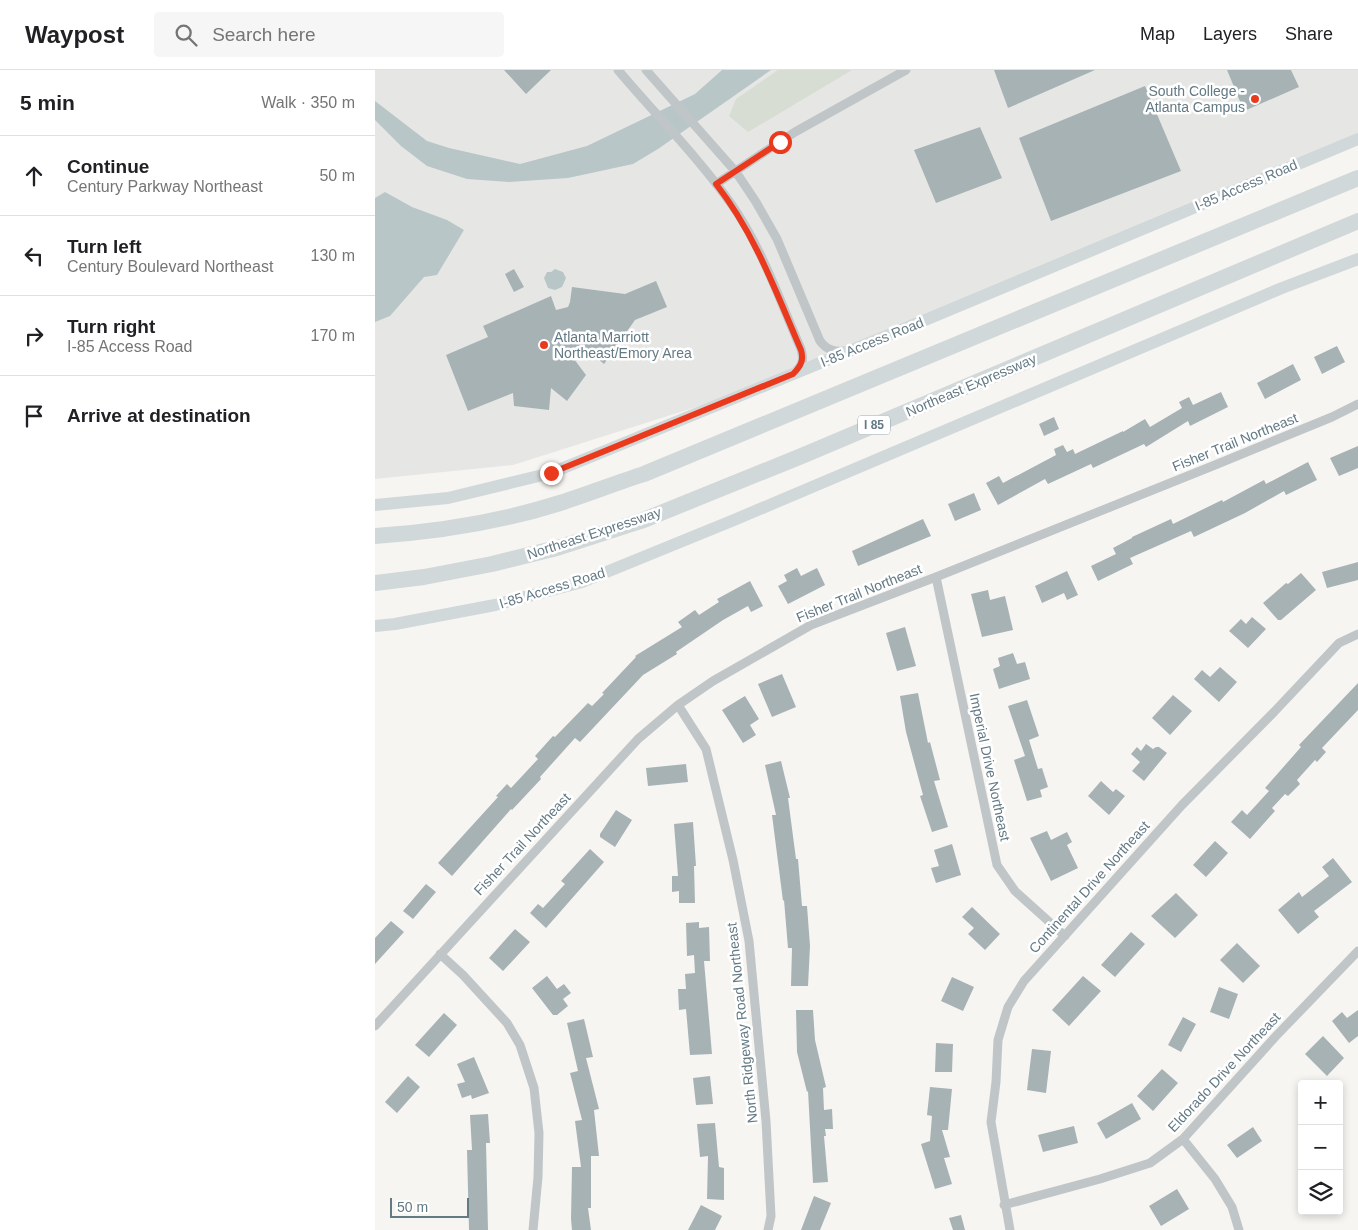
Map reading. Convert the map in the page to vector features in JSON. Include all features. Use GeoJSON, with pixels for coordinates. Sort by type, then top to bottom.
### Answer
{"type":"FeatureCollection","features":[{"type":"Feature","properties":{"kind":"highway"},"geometry":{"type":"LineString","coordinates":[[375,536],[433,530],[506,517],[559,503],[644,474],[1358,178]]}},
{"type":"Feature","properties":{"kind":"highway","name":"Northeast Expressway"},"geometry":{"type":"LineString","coordinates":[[375,583],[492,564],[557,548],[641,521],[803,455],[1358,221]]}},
{"type":"Feature","properties":{"kind":"main road","name":"I-85 Access Road"},"geometry":{"type":"LineString","coordinates":[[375,505],[448,498],[551,473],[1358,139]]}},
{"type":"Feature","properties":{"kind":"main road","name":"I-85 Access Road"},"geometry":{"type":"LineString","coordinates":[[375,626],[495,605],[582,582],[734,520],[1282,288],[1358,259]]}},
{"type":"Feature","properties":{"kind":"street"},"geometry":{"type":"LineString","coordinates":[[618,70],[716,184],[736,211],[752,238],[803,355],[802,363],[793,374]]}},
{"type":"Feature","properties":{"kind":"street"},"geometry":{"type":"LineString","coordinates":[[646,70],[736,172],[764,214],[777,239],[820,341],[827,349],[832,351],[848,351]]}},
{"type":"Feature","properties":{"kind":"street"},"geometry":{"type":"LineString","coordinates":[[716,184],[795,132],[906,70]]}},
{"type":"Feature","properties":{"kind":"street","name":"Fisher Trail Northeast"},"geometry":{"type":"LineString","coordinates":[[375,1026],[638,739],[678,705],[713,681],[811,625],[937,577],[1332,417],[1358,404]]}},
{"type":"Feature","properties":{"kind":"street","name":"Imperial Drive Northeast"},"geometry":{"type":"LineString","coordinates":[[937,577],[997,865],[1015,891],[1065,936]]}},
{"type":"Feature","properties":{"kind":"street","name":"Continental Drive Northeast"},"geometry":{"type":"LineString","coordinates":[[1010,1230],[1004,1205],[991,1122],[996,1082],[998,1040],[1009,1007],[1024,981],[1181,804],[1274,712],[1339,643],[1358,634]]}},
{"type":"Feature","properties":{"kind":"street","name":"North Ridgeway Road Northeast"},"geometry":{"type":"LineString","coordinates":[[678,705],[706,749],[733,860],[749,941],[766,1121],[771,1207],[768,1230]]}},
{"type":"Feature","properties":{"kind":"street","name":"Eldorado Drive Northeast"},"geometry":{"type":"LineString","coordinates":[[1004,1205],[1100,1179],[1150,1163],[1183,1139],[1270,1042],[1358,951]]}},
{"type":"Feature","properties":{"kind":"street"},"geometry":{"type":"LineString","coordinates":[[440,954],[463,975],[507,1023],[519,1045],[534,1088],[539,1133],[538,1177],[533,1230]]}},
{"type":"Feature","properties":{"kind":"street"},"geometry":{"type":"LineString","coordinates":[[1183,1139],[1215,1179],[1232,1207],[1239,1230]]}},
{"type":"Feature","properties":{"kind":"shaded area"},"geometry":{"type":"Polygon","coordinates":[[[375,70],[1358,70],[1358,135],[835,363],[513,465],[375,479],[375,70]]]}},
{"type":"Feature","properties":{"kind":"shaded area"},"geometry":{"type":"Polygon","coordinates":[[[722,70],[771,70],[658,149],[633,164],[568,178],[509,182],[467,179],[427,166],[401,146],[375,120],[375,101],[427,141],[449,148],[520,164],[587,146],[695,94],[722,70]]]}},
{"type":"Feature","properties":{"kind":"shaded area"},"geometry":{"type":"Polygon","coordinates":[[[778,70],[852,70],[748,132],[729,116],[736,99],[778,70]]]}},
{"type":"Feature","properties":{"kind":"shaded area"},"geometry":{"type":"Polygon","coordinates":[[[385,192],[412,207],[447,220],[464,230],[437,275],[424,277],[390,316],[375,322],[375,198],[385,192]]]}},
{"type":"Feature","properties":{"kind":"shaded area"},"geometry":{"type":"Polygon","coordinates":[[[555,269],[563,272],[566,278],[562,287],[555,290],[548,288],[544,278],[547,272],[555,269]]]}},
{"type":"Feature","properties":{"kind":"building"},"geometry":{"type":"Polygon","coordinates":[[[504,70],[551,70],[526,94],[504,70]]]}},
{"type":"Feature","properties":{"kind":"building"},"geometry":{"type":"Polygon","coordinates":[[[994,70],[1095,70],[1008,108],[994,70]]]}},
{"type":"Feature","properties":{"kind":"building","name":"South College - Atlanta Campus"},"geometry":{"type":"Polygon","coordinates":[[[1227,70],[1291,70],[1299,87],[1244,111],[1227,70]]]}},
{"type":"Feature","properties":{"kind":"building"},"geometry":{"type":"Polygon","coordinates":[[[1145,86],[1181,171],[1051,221],[1019,138],[1145,86]]]}},
{"type":"Feature","properties":{"kind":"building"},"geometry":{"type":"Polygon","coordinates":[[[980,127],[1002,178],[936,203],[914,150],[980,127]]]}},
{"type":"Feature","properties":{"kind":"building"},"geometry":{"type":"Polygon","coordinates":[[[514,269],[524,287],[514,292],[505,274],[514,269]]]}},
{"type":"Feature","properties":{"kind":"building","name":"Atlanta Marriott Northeast/Emory Area"},"geometry":{"type":"Polygon","coordinates":[[[656,281],[667,307],[635,320],[604,364],[591,353],[574,359],[586,375],[567,401],[551,388],[549,410],[514,406],[513,393],[468,411],[446,355],[488,337],[483,326],[551,296],[556,310],[568,307],[572,287],[625,294],[656,281]]]}},
{"type":"Feature","properties":{"kind":"building"},"geometry":{"type":"Polygon","coordinates":[[[1337,346],[1345,362],[1322,374],[1314,357],[1337,346]]]}},
{"type":"Feature","properties":{"kind":"building"},"geometry":{"type":"Polygon","coordinates":[[[1293,364],[1301,380],[1265,399],[1257,383],[1293,364]]]}},
{"type":"Feature","properties":{"kind":"building"},"geometry":{"type":"Polygon","coordinates":[[[1221,392],[1228,407],[1190,426],[1188,421],[1146,447],[1144,444],[1093,468],[1091,464],[1048,484],[1045,479],[998,505],[986,483],[999,476],[1003,483],[1056,455],[1054,449],[1063,445],[1067,452],[1073,449],[1075,454],[1123,432],[1145,419],[1150,427],[1182,408],[1179,402],[1189,397],[1193,405],[1221,392]]]}},
{"type":"Feature","properties":{"kind":"building"},"geometry":{"type":"Polygon","coordinates":[[[1054,417],[1059,429],[1044,436],[1039,424],[1054,417]]]}},
{"type":"Feature","properties":{"kind":"building"},"geometry":{"type":"Polygon","coordinates":[[[1358,446],[1358,468],[1339,476],[1330,458],[1358,446]]]}},
{"type":"Feature","properties":{"kind":"building"},"geometry":{"type":"Polygon","coordinates":[[[1308,462],[1317,480],[1286,495],[1284,491],[1245,513],[1194,537],[1191,531],[1130,558],[1133,564],[1098,581],[1091,566],[1116,554],[1113,548],[1132,537],[1171,519],[1173,524],[1222,500],[1223,502],[1264,480],[1266,484],[1308,462]]]}},
{"type":"Feature","properties":{"kind":"building"},"geometry":{"type":"Polygon","coordinates":[[[974,493],[981,510],[955,521],[948,504],[974,493]]]}},
{"type":"Feature","properties":{"kind":"building"},"geometry":{"type":"Polygon","coordinates":[[[923,519],[931,536],[858,566],[852,551],[923,519]]]}},
{"type":"Feature","properties":{"kind":"building"},"geometry":{"type":"Polygon","coordinates":[[[1358,562],[1358,580],[1327,588],[1322,572],[1358,562]]]}},
{"type":"Feature","properties":{"kind":"building"},"geometry":{"type":"Polygon","coordinates":[[[797,568],[801,576],[817,568],[825,585],[788,604],[778,586],[787,581],[784,575],[797,568]]]}},
{"type":"Feature","properties":{"kind":"building"},"geometry":{"type":"Polygon","coordinates":[[[1067,571],[1078,595],[1067,600],[1064,593],[1042,603],[1035,586],[1067,571]]]}},
{"type":"Feature","properties":{"kind":"building"},"geometry":{"type":"Polygon","coordinates":[[[1301,573],[1316,590],[1281,620],[1278,620],[1263,603],[1301,573]]]}},
{"type":"Feature","properties":{"kind":"building"},"geometry":{"type":"Polygon","coordinates":[[[750,581],[763,606],[751,612],[748,606],[723,620],[676,652],[677,654],[643,675],[580,742],[575,738],[540,777],[541,779],[511,809],[452,876],[438,863],[498,797],[496,796],[507,784],[511,788],[538,759],[535,756],[553,736],[555,737],[588,703],[592,706],[635,656],[682,627],[678,622],[695,610],[699,615],[719,602],[717,599],[750,581]]]}},
{"type":"Feature","properties":{"kind":"building"},"geometry":{"type":"Polygon","coordinates":[[[988,590],[990,600],[1005,596],[1013,630],[982,637],[971,594],[988,590]]]}},
{"type":"Feature","properties":{"kind":"building"},"geometry":{"type":"Polygon","coordinates":[[[1252,617],[1266,629],[1248,648],[1229,631],[1241,619],[1246,624],[1252,617]]]}},
{"type":"Feature","properties":{"kind":"building"},"geometry":{"type":"Polygon","coordinates":[[[905,627],[916,666],[897,671],[886,633],[905,627]]]}},
{"type":"Feature","properties":{"kind":"building"},"geometry":{"type":"Polygon","coordinates":[[[1013,653],[1017,664],[1025,662],[1030,679],[999,689],[993,669],[1000,666],[998,658],[1013,653]]]}},
{"type":"Feature","properties":{"kind":"building"},"geometry":{"type":"Polygon","coordinates":[[[1220,667],[1237,682],[1219,702],[1194,679],[1202,670],[1210,677],[1220,667]]]}},
{"type":"Feature","properties":{"kind":"building"},"geometry":{"type":"Polygon","coordinates":[[[782,674],[796,707],[772,717],[758,684],[782,674]]]}},
{"type":"Feature","properties":{"kind":"building"},"geometry":{"type":"Polygon","coordinates":[[[1358,683],[1358,710],[1322,748],[1326,752],[1317,762],[1315,760],[1297,780],[1300,784],[1288,796],[1285,794],[1272,808],[1275,811],[1250,839],[1231,822],[1242,810],[1247,815],[1269,791],[1265,788],[1301,747],[1299,745],[1358,683]]]}},
{"type":"Feature","properties":{"kind":"building"},"geometry":{"type":"Polygon","coordinates":[[[918,693],[928,743],[930,742],[940,780],[934,781],[948,827],[932,832],[920,796],[923,795],[906,732],[900,696],[918,693]]]}},
{"type":"Feature","properties":{"kind":"building"},"geometry":{"type":"Polygon","coordinates":[[[1173,695],[1192,711],[1170,735],[1152,718],[1173,695]]]}},
{"type":"Feature","properties":{"kind":"building"},"geometry":{"type":"Polygon","coordinates":[[[745,696],[759,719],[750,725],[756,735],[743,743],[722,710],[745,696]]]}},
{"type":"Feature","properties":{"kind":"building"},"geometry":{"type":"Polygon","coordinates":[[[1027,700],[1039,736],[1029,740],[1038,769],[1042,768],[1048,787],[1040,790],[1042,797],[1027,801],[1014,760],[1025,756],[1008,706],[1027,700]]]}},
{"type":"Feature","properties":{"kind":"building"},"geometry":{"type":"Polygon","coordinates":[[[1146,744],[1153,749],[1159,747],[1167,753],[1144,781],[1132,771],[1140,762],[1131,754],[1137,747],[1141,751],[1146,744]]]}},
{"type":"Feature","properties":{"kind":"building"},"geometry":{"type":"Polygon","coordinates":[[[781,761],[790,798],[788,798],[796,859],[798,859],[802,906],[807,906],[810,946],[808,986],[791,986],[792,948],[788,948],[784,900],[772,815],[776,815],[765,765],[781,761]]]}},
{"type":"Feature","properties":{"kind":"building"},"geometry":{"type":"Polygon","coordinates":[[[686,764],[688,782],[648,786],[646,768],[686,764]]]}},
{"type":"Feature","properties":{"kind":"building"},"geometry":{"type":"Polygon","coordinates":[[[1101,781],[1113,792],[1116,789],[1125,796],[1109,815],[1088,796],[1101,781]]]}},
{"type":"Feature","properties":{"kind":"building"},"geometry":{"type":"Polygon","coordinates":[[[616,810],[632,820],[615,847],[600,837],[600,834],[616,810]]]}},
{"type":"Feature","properties":{"kind":"building"},"geometry":{"type":"Polygon","coordinates":[[[693,822],[696,866],[694,866],[695,903],[679,903],[679,891],[672,892],[672,876],[678,876],[674,824],[693,822]]]}},
{"type":"Feature","properties":{"kind":"building"},"geometry":{"type":"Polygon","coordinates":[[[1047,831],[1051,840],[1067,832],[1072,842],[1067,845],[1078,868],[1051,881],[1030,838],[1047,831]]]}},
{"type":"Feature","properties":{"kind":"building"},"geometry":{"type":"Polygon","coordinates":[[[1215,841],[1228,853],[1206,877],[1193,865],[1215,841]]]}},
{"type":"Feature","properties":{"kind":"building"},"geometry":{"type":"Polygon","coordinates":[[[952,844],[961,875],[936,883],[931,868],[939,866],[934,850],[952,844]]]}},
{"type":"Feature","properties":{"kind":"building"},"geometry":{"type":"Polygon","coordinates":[[[590,849],[604,862],[546,928],[530,913],[538,904],[543,908],[565,884],[561,881],[590,849]]]}},
{"type":"Feature","properties":{"kind":"building"},"geometry":{"type":"Polygon","coordinates":[[[1333,858],[1352,882],[1314,911],[1319,917],[1298,934],[1278,910],[1299,892],[1302,897],[1329,876],[1322,867],[1333,858]]]}},
{"type":"Feature","properties":{"kind":"building"},"geometry":{"type":"Polygon","coordinates":[[[426,884],[436,892],[413,919],[403,911],[426,884]]]}},
{"type":"Feature","properties":{"kind":"building"},"geometry":{"type":"Polygon","coordinates":[[[1176,893],[1198,915],[1175,938],[1151,916],[1176,893]]]}},
{"type":"Feature","properties":{"kind":"building"},"geometry":{"type":"Polygon","coordinates":[[[972,907],[1000,934],[985,950],[968,934],[974,928],[962,917],[972,907]]]}},
{"type":"Feature","properties":{"kind":"building"},"geometry":{"type":"Polygon","coordinates":[[[391,921],[404,932],[375,964],[375,938],[391,921]]]}},
{"type":"Feature","properties":{"kind":"building"},"geometry":{"type":"Polygon","coordinates":[[[699,922],[699,928],[709,927],[710,961],[704,961],[712,1054],[690,1055],[686,1009],[679,1010],[678,989],[686,989],[685,974],[695,973],[694,955],[687,956],[686,923],[699,922]]]}},
{"type":"Feature","properties":{"kind":"building"},"geometry":{"type":"Polygon","coordinates":[[[515,929],[530,942],[503,971],[489,958],[515,929]]]}},
{"type":"Feature","properties":{"kind":"building"},"geometry":{"type":"Polygon","coordinates":[[[1131,932],[1145,944],[1115,977],[1101,965],[1131,932]]]}},
{"type":"Feature","properties":{"kind":"building"},"geometry":{"type":"Polygon","coordinates":[[[1237,943],[1260,966],[1243,983],[1220,960],[1237,943]]]}},
{"type":"Feature","properties":{"kind":"building"},"geometry":{"type":"Polygon","coordinates":[[[547,976],[557,989],[564,984],[571,993],[563,999],[568,1006],[557,1015],[553,1015],[532,988],[547,976]]]}},
{"type":"Feature","properties":{"kind":"building"},"geometry":{"type":"Polygon","coordinates":[[[1083,976],[1101,991],[1069,1026],[1052,1010],[1083,976]]]}},
{"type":"Feature","properties":{"kind":"building"},"geometry":{"type":"Polygon","coordinates":[[[952,977],[974,987],[963,1011],[941,1001],[952,977]]]}},
{"type":"Feature","properties":{"kind":"building"},"geometry":{"type":"Polygon","coordinates":[[[1219,987],[1238,994],[1229,1019],[1210,1012],[1219,987]]]}},
{"type":"Feature","properties":{"kind":"building"},"geometry":{"type":"Polygon","coordinates":[[[796,1010],[813,1010],[815,1040],[826,1087],[823,1088],[824,1110],[832,1109],[833,1129],[825,1129],[826,1136],[824,1136],[828,1182],[813,1183],[808,1091],[797,1052],[796,1010]]]}},
{"type":"Feature","properties":{"kind":"building"},"geometry":{"type":"Polygon","coordinates":[[[1358,1010],[1358,1036],[1349,1043],[1332,1021],[1342,1012],[1347,1018],[1358,1010]]]}},
{"type":"Feature","properties":{"kind":"building"},"geometry":{"type":"Polygon","coordinates":[[[444,1013],[457,1025],[429,1057],[415,1045],[444,1013]]]}},
{"type":"Feature","properties":{"kind":"building"},"geometry":{"type":"Polygon","coordinates":[[[1183,1017],[1196,1024],[1181,1052],[1168,1045],[1183,1017]]]}},
{"type":"Feature","properties":{"kind":"building"},"geometry":{"type":"Polygon","coordinates":[[[584,1019],[593,1057],[586,1058],[599,1109],[594,1110],[599,1156],[591,1156],[591,1208],[588,1208],[591,1230],[572,1230],[572,1167],[581,1167],[575,1121],[582,1120],[570,1073],[578,1071],[567,1023],[584,1019]]]}},
{"type":"Feature","properties":{"kind":"building"},"geometry":{"type":"Polygon","coordinates":[[[1323,1036],[1344,1058],[1327,1076],[1305,1054],[1323,1036]]]}},
{"type":"Feature","properties":{"kind":"building"},"geometry":{"type":"Polygon","coordinates":[[[936,1043],[953,1044],[952,1072],[935,1072],[936,1043]]]}},
{"type":"Feature","properties":{"kind":"building"},"geometry":{"type":"Polygon","coordinates":[[[1032,1049],[1051,1051],[1046,1093],[1027,1090],[1032,1049]]]}},
{"type":"Feature","properties":{"kind":"building"},"geometry":{"type":"Polygon","coordinates":[[[474,1057],[489,1093],[472,1099],[471,1095],[462,1098],[457,1084],[465,1082],[457,1064],[474,1057]]]}},
{"type":"Feature","properties":{"kind":"building"},"geometry":{"type":"Polygon","coordinates":[[[1162,1069],[1178,1083],[1153,1111],[1137,1096],[1162,1069]]]}},
{"type":"Feature","properties":{"kind":"building"},"geometry":{"type":"Polygon","coordinates":[[[408,1076],[420,1087],[397,1113],[385,1102],[408,1076]]]}},
{"type":"Feature","properties":{"kind":"building"},"geometry":{"type":"Polygon","coordinates":[[[710,1076],[713,1104],[696,1105],[693,1078],[710,1076]]]}},
{"type":"Feature","properties":{"kind":"building"},"geometry":{"type":"Polygon","coordinates":[[[930,1087],[952,1089],[948,1130],[942,1130],[950,1157],[944,1158],[952,1184],[935,1189],[921,1144],[930,1141],[932,1116],[927,1115],[930,1087]]]}},
{"type":"Feature","properties":{"kind":"building"},"geometry":{"type":"Polygon","coordinates":[[[1132,1103],[1141,1119],[1106,1139],[1097,1123],[1132,1103]]]}},
{"type":"Feature","properties":{"kind":"building"},"geometry":{"type":"Polygon","coordinates":[[[488,1114],[490,1143],[486,1143],[488,1230],[469,1230],[467,1150],[472,1150],[470,1115],[488,1114]]]}},
{"type":"Feature","properties":{"kind":"building"},"geometry":{"type":"Polygon","coordinates":[[[715,1123],[719,1167],[724,1168],[724,1200],[707,1199],[708,1156],[700,1157],[697,1124],[715,1123]]]}},
{"type":"Feature","properties":{"kind":"building"},"geometry":{"type":"Polygon","coordinates":[[[1074,1126],[1078,1143],[1043,1152],[1038,1135],[1074,1126]]]}},
{"type":"Feature","properties":{"kind":"building"},"geometry":{"type":"Polygon","coordinates":[[[1253,1127],[1262,1141],[1237,1158],[1227,1145],[1253,1127]]]}},
{"type":"Feature","properties":{"kind":"building"},"geometry":{"type":"Polygon","coordinates":[[[1177,1189],[1189,1209],[1161,1226],[1149,1206],[1177,1189]]]}},
{"type":"Feature","properties":{"kind":"building"},"geometry":{"type":"Polygon","coordinates":[[[814,1196],[831,1203],[820,1230],[801,1230],[814,1196]]]}},
{"type":"Feature","properties":{"kind":"building"},"geometry":{"type":"Polygon","coordinates":[[[701,1205],[722,1216],[715,1230],[688,1230],[701,1205]]]}},
{"type":"Feature","properties":{"kind":"building"},"geometry":{"type":"Polygon","coordinates":[[[961,1215],[965,1230],[953,1230],[949,1218],[961,1215]]]}},
{"type":"Feature","properties":{"kind":"place","name":"South College - Atlanta Campus"},"geometry":{"type":"Point","coordinates":[1255,99]}},
{"type":"Feature","properties":{"kind":"place","name":"Atlanta Marriott Northeast/Emory Area"},"geometry":{"type":"Point","coordinates":[544,345]}},
{"type":"Feature","properties":{"kind":"route"},"geometry":{"type":"LineString","coordinates":[[551,473],[793,374],[800,367],[803,355],[762,258],[740,217],[716,184],[780,142]]}}]}
